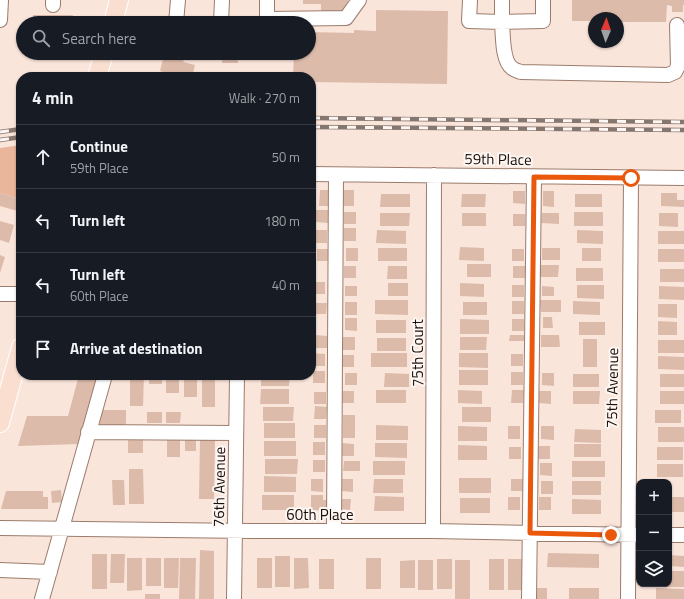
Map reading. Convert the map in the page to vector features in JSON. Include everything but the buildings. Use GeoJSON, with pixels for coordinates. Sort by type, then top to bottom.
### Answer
{"type":"FeatureCollection","features":[{"type":"Feature","properties":{"kind":"main road"},"geometry":{"type":"LineString","coordinates":[[115,16],[119,0]]}},
{"type":"Feature","properties":{"kind":"main road"},"geometry":{"type":"LineString","coordinates":[[98,72],[102,60]]}},
{"type":"Feature","properties":{"kind":"main road"},"geometry":{"type":"LineString","coordinates":[[0,423],[16,365]]}},
{"type":"Feature","properties":{"kind":"street"},"geometry":{"type":"LineString","coordinates":[[0,20],[1,0]]}},
{"type":"Feature","properties":{"kind":"street"},"geometry":{"type":"LineString","coordinates":[[177,16],[178,0]]}},
{"type":"Feature","properties":{"kind":"street"},"geometry":{"type":"LineString","coordinates":[[221,16],[222,0]]}},
{"type":"Feature","properties":{"kind":"street"},"geometry":{"type":"LineString","coordinates":[[267,0],[267,16]]}},
{"type":"Feature","properties":{"kind":"street"},"geometry":{"type":"LineString","coordinates":[[316,18],[346,18],[359,0]]}},
{"type":"Feature","properties":{"kind":"street"},"geometry":{"type":"LineString","coordinates":[[470,0],[469,21],[502,22],[543,21],[544,0]]}},
{"type":"Feature","properties":{"kind":"street"},"geometry":{"type":"LineString","coordinates":[[502,0],[504,50],[507,62],[512,68],[521,72],[668,74],[675,72],[678,66],[677,26]]}},
{"type":"Feature","properties":{"kind":"street","name":"59th Place"},"geometry":{"type":"LineString","coordinates":[[316,174],[684,178]]}},
{"type":"Feature","properties":{"kind":"street"},"geometry":{"type":"LineString","coordinates":[[334,531],[336,175]]}},
{"type":"Feature","properties":{"kind":"street","name":"75th Court"},"geometry":{"type":"LineString","coordinates":[[433,531],[434,175]]}},
{"type":"Feature","properties":{"kind":"street"},"geometry":{"type":"LineString","coordinates":[[529,599],[534,177]]}},
{"type":"Feature","properties":{"kind":"street","name":"75th Avenue"},"geometry":{"type":"LineString","coordinates":[[628,599],[634,535],[631,178]]}},
{"type":"Feature","properties":{"kind":"street"},"geometry":{"type":"LineString","coordinates":[[0,294],[16,294]]}},
{"type":"Feature","properties":{"kind":"street"},"geometry":{"type":"LineString","coordinates":[[42,599],[63,529],[88,432],[104,380]]}},
{"type":"Feature","properties":{"kind":"street","name":"76th Avenue"},"geometry":{"type":"LineString","coordinates":[[234,599],[237,380]]}},
{"type":"Feature","properties":{"kind":"street"},"geometry":{"type":"LineString","coordinates":[[88,432],[236,433]]}},
{"type":"Feature","properties":{"kind":"street","name":"60th Place"},"geometry":{"type":"LineString","coordinates":[[0,528],[235,531],[433,531],[634,535]]}},
{"type":"Feature","properties":{"kind":"street"},"geometry":{"type":"LineString","coordinates":[[672,535],[684,535]]}},
{"type":"Feature","properties":{"kind":"street"},"geometry":{"type":"LineString","coordinates":[[0,570],[50,572]]}},
{"type":"Feature","properties":{"kind":"shaded area"},"geometry":{"type":"Polygon","coordinates":[[[16,146],[16,198],[0,193],[0,148],[16,146]]]}},
{"type":"Feature","properties":{"kind":"railway"},"geometry":{"type":"LineString","coordinates":[[316,118],[684,122]]}},
{"type":"Feature","properties":{"kind":"railway"},"geometry":{"type":"LineString","coordinates":[[316,127],[684,130]]}},
{"type":"Feature","properties":{"kind":"railway"},"geometry":{"type":"LineString","coordinates":[[0,132],[16,130]]}},
{"type":"Feature","properties":{"kind":"railway"},"geometry":{"type":"LineString","coordinates":[[0,140],[16,138]]}},
{"type":"Feature","properties":{"kind":"route"},"geometry":{"type":"LineString","coordinates":[[611,535],[530,533],[534,177],[631,178]]}}]}
